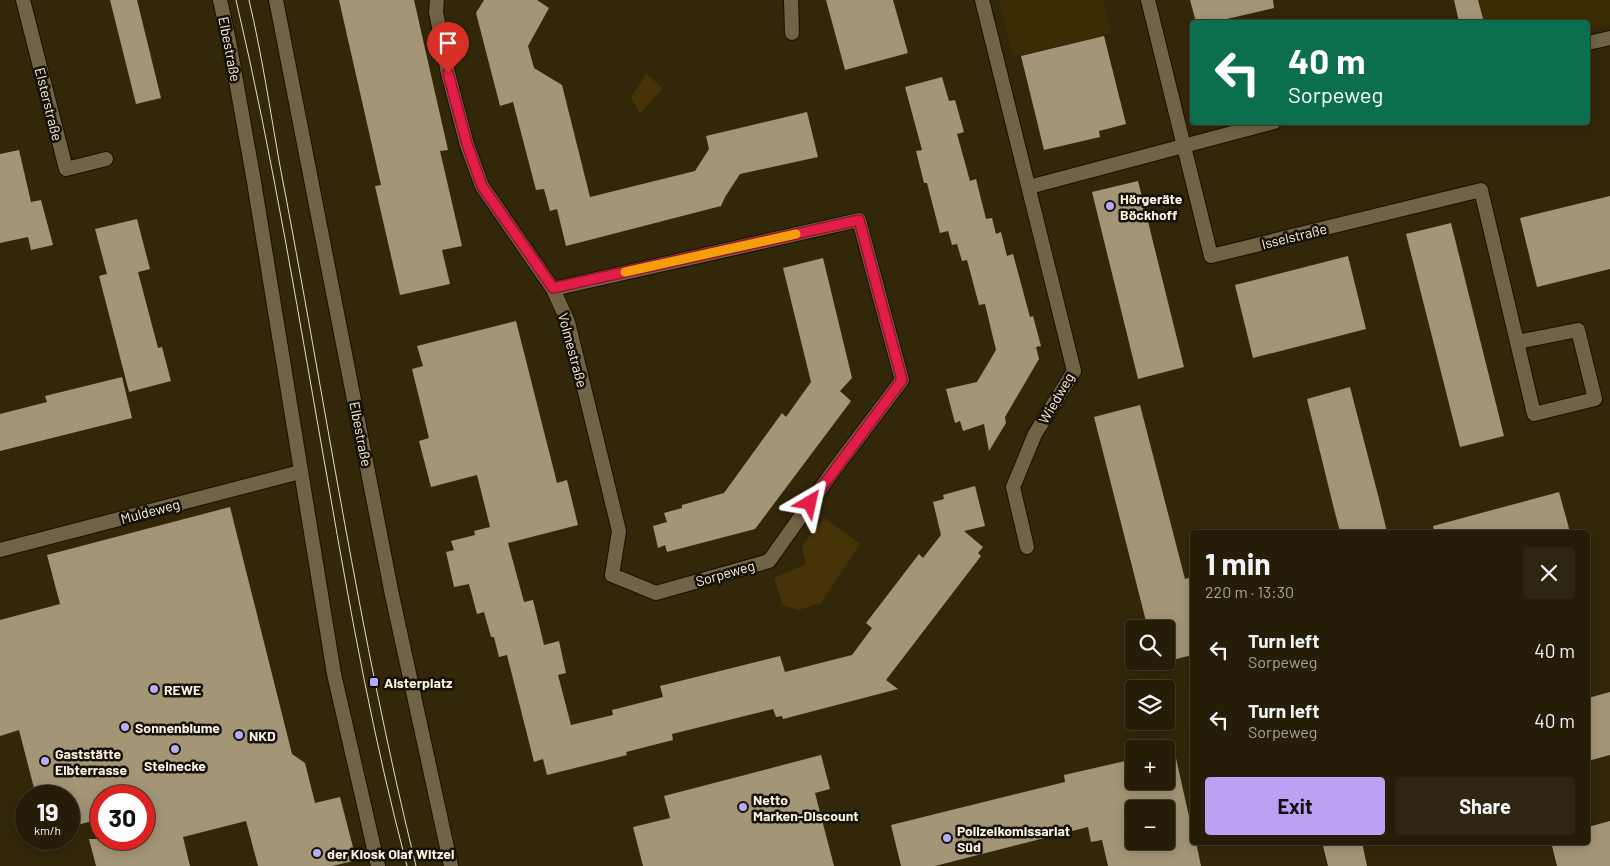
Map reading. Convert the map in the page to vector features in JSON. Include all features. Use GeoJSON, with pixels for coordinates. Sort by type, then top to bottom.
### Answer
{"type":"FeatureCollection","features":[{"type":"Feature","properties":{"kind":"street","name":"Elsterstraße"},"geometry":{"type":"LineString","coordinates":[[23,0],[66,169],[106,159]]}},
{"type":"Feature","properties":{"kind":"street","name":"Elbestraße"},"geometry":{"type":"LineString","coordinates":[[220,0],[254,182],[334,674],[378,866]]}},
{"type":"Feature","properties":{"kind":"street","name":"Elbestraße"},"geometry":{"type":"LineString","coordinates":[[276,0],[390,586],[451,866]]}},
{"type":"Feature","properties":{"kind":"street","name":"Volmestraße"},"geometry":{"type":"LineString","coordinates":[[436,0],[436,12],[448,73],[467,144],[482,186],[553,288],[568,322],[619,531],[612,575]]}},
{"type":"Feature","properties":{"kind":"street"},"geometry":{"type":"LineString","coordinates":[[791,0],[792,33]]}},
{"type":"Feature","properties":{"kind":"street","name":"Wiedweg"},"geometry":{"type":"LineString","coordinates":[[982,0],[1074,371],[1035,434],[1014,486],[1026,547]]}},
{"type":"Feature","properties":{"kind":"street","name":"Isselstraße"},"geometry":{"type":"LineString","coordinates":[[1148,0],[1211,256],[1481,190],[1534,414],[1595,399],[1578,330],[1517,342]]}},
{"type":"Feature","properties":{"kind":"street"},"geometry":{"type":"LineString","coordinates":[[1590,43],[1610,38]]}},
{"type":"Feature","properties":{"kind":"street"},"geometry":{"type":"LineString","coordinates":[[1029,188],[1262,125]]}},
{"type":"Feature","properties":{"kind":"street","name":"Sorpeweg"},"geometry":{"type":"LineString","coordinates":[[553,288],[859,220],[902,380],[768,561],[656,593],[612,575]]}},
{"type":"Feature","properties":{"kind":"street","name":"Muldeweg"},"geometry":{"type":"LineString","coordinates":[[0,550],[300,472]]}},
{"type":"Feature","properties":{"kind":"shaded area"},"geometry":{"type":"Polygon","coordinates":[[[999,0],[1103,0],[1112,33],[1013,57],[999,0]]]}},
{"type":"Feature","properties":{"kind":"shaded area"},"geometry":{"type":"Polygon","coordinates":[[[1479,0],[1610,0],[1610,26],[1590,31],[1590,20],[1484,20],[1479,0]]]}},
{"type":"Feature","properties":{"kind":"shaded area"},"geometry":{"type":"Polygon","coordinates":[[[646,74],[663,88],[640,114],[631,97],[646,74]]]}},
{"type":"Feature","properties":{"kind":"shaded area"},"geometry":{"type":"Polygon","coordinates":[[[824,518],[860,544],[821,603],[798,610],[783,605],[774,578],[806,564],[802,546],[824,518]]]}},
{"type":"Feature","properties":{"kind":"building"},"geometry":{"type":"Polygon","coordinates":[[[110,0],[137,0],[161,98],[136,104],[110,0]]]}},
{"type":"Feature","properties":{"kind":"building"},"geometry":{"type":"Polygon","coordinates":[[[339,0],[414,0],[448,150],[440,151],[462,246],[442,250],[450,284],[400,295],[375,186],[381,185],[339,0]]]}},
{"type":"Feature","properties":{"kind":"building"},"geometry":{"type":"Polygon","coordinates":[[[484,0],[537,0],[549,8],[528,46],[534,68],[562,85],[590,197],[695,171],[709,149],[706,136],[807,112],[818,157],[740,174],[721,206],[566,246],[557,209],[550,211],[544,189],[536,190],[513,102],[500,106],[476,13],[484,0]]]}},
{"type":"Feature","properties":{"kind":"building"},"geometry":{"type":"Polygon","coordinates":[[[826,0],[893,0],[908,53],[845,70],[826,0]]]}},
{"type":"Feature","properties":{"kind":"building"},"geometry":{"type":"Polygon","coordinates":[[[1190,0],[1273,0],[1274,8],[1223,20],[1195,20],[1190,0]]]}},
{"type":"Feature","properties":{"kind":"building"},"geometry":{"type":"Polygon","coordinates":[[[1454,0],[1478,0],[1483,20],[1459,20],[1454,0]]]}},
{"type":"Feature","properties":{"kind":"building"},"geometry":{"type":"Polygon","coordinates":[[[1104,36],[1126,124],[1099,131],[1100,137],[1044,150],[1021,56],[1104,36]]]}},
{"type":"Feature","properties":{"kind":"building"},"geometry":{"type":"Polygon","coordinates":[[[942,77],[949,101],[955,100],[964,132],[957,134],[970,181],[976,179],[986,219],[992,218],[996,234],[1001,232],[1007,256],[1013,254],[1030,317],[1033,316],[1041,346],[1036,347],[1039,359],[1005,417],[1006,423],[989,451],[984,424],[963,431],[960,421],[955,423],[946,389],[977,382],[996,350],[985,304],[979,305],[967,260],[962,261],[957,244],[952,245],[948,231],[940,233],[927,183],[924,183],[916,151],[922,150],[905,87],[942,77]]]}},
{"type":"Feature","properties":{"kind":"building"},"geometry":{"type":"Polygon","coordinates":[[[19,150],[31,202],[41,200],[53,245],[31,250],[28,237],[0,243],[0,154],[19,150]]]}},
{"type":"Feature","properties":{"kind":"building"},"geometry":{"type":"Polygon","coordinates":[[[1138,181],[1184,367],[1138,379],[1092,192],[1138,181]]]}},
{"type":"Feature","properties":{"kind":"building"},"geometry":{"type":"Polygon","coordinates":[[[1610,196],[1610,269],[1537,287],[1520,218],[1610,196]]]}},
{"type":"Feature","properties":{"kind":"building"},"geometry":{"type":"Polygon","coordinates":[[[137,219],[150,269],[138,272],[158,348],[162,347],[171,381],[129,392],[99,276],[107,274],[95,229],[137,219]]]}},
{"type":"Feature","properties":{"kind":"building"},"geometry":{"type":"Polygon","coordinates":[[[1451,223],[1504,436],[1460,447],[1406,234],[1451,223]]]}},
{"type":"Feature","properties":{"kind":"building"},"geometry":{"type":"Polygon","coordinates":[[[1348,256],[1366,329],[1253,358],[1235,285],[1348,256]]]}},
{"type":"Feature","properties":{"kind":"building"},"geometry":{"type":"Polygon","coordinates":[[[823,258],[852,378],[840,391],[851,401],[755,529],[667,552],[665,545],[658,548],[653,526],[667,522],[664,513],[682,508],[682,505],[724,493],[782,413],[786,417],[811,382],[783,268],[823,258]]]}},
{"type":"Feature","properties":{"kind":"building"},"geometry":{"type":"Polygon","coordinates":[[[516,321],[557,483],[567,480],[578,525],[508,543],[524,602],[533,600],[544,645],[559,641],[566,673],[558,675],[571,725],[613,715],[612,710],[663,697],[660,686],[780,656],[785,672],[852,655],[872,628],[866,623],[919,554],[923,558],[941,535],[933,502],[944,499],[943,495],[975,486],[985,526],[964,531],[983,547],[978,553],[981,556],[886,680],[898,689],[783,719],[782,716],[776,717],[773,709],[672,734],[673,740],[626,752],[627,755],[547,775],[543,759],[534,762],[507,655],[499,657],[494,637],[491,637],[484,612],[477,614],[469,584],[454,587],[446,552],[454,550],[451,541],[475,535],[474,531],[490,527],[477,475],[431,487],[419,441],[429,438],[412,369],[423,366],[417,346],[516,321]]]}},
{"type":"Feature","properties":{"kind":"building"},"geometry":{"type":"Polygon","coordinates":[[[122,377],[132,418],[0,451],[0,414],[47,402],[45,396],[122,377]]]}},
{"type":"Feature","properties":{"kind":"building"},"geometry":{"type":"Polygon","coordinates":[[[1350,387],[1387,530],[1339,530],[1307,399],[1350,387]]]}},
{"type":"Feature","properties":{"kind":"building"},"geometry":{"type":"Polygon","coordinates":[[[1140,405],[1185,579],[1190,578],[1190,656],[1175,659],[1175,620],[1146,620],[1094,417],[1140,405]]]}},
{"type":"Feature","properties":{"kind":"building"},"geometry":{"type":"Polygon","coordinates":[[[1559,492],[1569,530],[1434,530],[1433,526],[1559,492]]]}},
{"type":"Feature","properties":{"kind":"building"},"geometry":{"type":"Polygon","coordinates":[[[230,507],[292,754],[305,763],[315,803],[340,797],[355,855],[352,856],[353,861],[332,866],[258,866],[246,821],[183,837],[190,866],[96,866],[92,850],[155,850],[155,785],[90,785],[90,822],[80,824],[80,785],[33,785],[19,730],[0,736],[0,620],[60,604],[47,555],[230,507]]]}},
{"type":"Feature","properties":{"kind":"building"},"geometry":{"type":"Polygon","coordinates":[[[1610,692],[1610,755],[1590,760],[1590,697],[1610,692]]]}},
{"type":"Feature","properties":{"kind":"building"},"geometry":{"type":"Polygon","coordinates":[[[1175,754],[1190,821],[1190,845],[1197,845],[1201,866],[1108,866],[1102,840],[1091,842],[1088,827],[935,866],[901,866],[891,825],[1065,782],[1064,775],[1125,761],[1125,790],[1175,790],[1175,754]]]}},
{"type":"Feature","properties":{"kind":"building","name":"Netto Marken-Discount"},"geometry":{"type":"Polygon","coordinates":[[[821,755],[830,789],[815,793],[834,866],[643,866],[633,827],[670,818],[664,796],[821,755]]]}},
{"type":"Feature","properties":{"kind":"building"},"geometry":{"type":"Polygon","coordinates":[[[1610,821],[1610,866],[1557,866],[1552,845],[1590,845],[1590,826],[1610,821]]]}},
{"type":"Feature","properties":{"kind":"building"},"geometry":{"type":"Polygon","coordinates":[[[1323,845],[1363,845],[1367,866],[1328,866],[1323,845]]]}},
{"type":"Feature","properties":{"kind":"tram line"},"geometry":{"type":"LineString","coordinates":[[236,0],[274,182],[364,678],[407,866]]}},
{"type":"Feature","properties":{"kind":"tram line"},"geometry":{"type":"LineString","coordinates":[[249,0],[262,62],[360,604],[377,692],[416,866]]}},
{"type":"Feature","properties":{"kind":"slow traffic"},"geometry":{"type":"LineString","coordinates":[[625,272],[796,234]]}},
{"type":"Feature","properties":{"kind":"place","name":"Hörgeräte Böckhoff"},"geometry":{"type":"Point","coordinates":[1110,206]}},
{"type":"Feature","properties":{"kind":"place","name":"Alsterplatz"},"geometry":{"type":"Point","coordinates":[374,682]}},
{"type":"Feature","properties":{"kind":"place","name":"REWE"},"geometry":{"type":"Point","coordinates":[154,689]}},
{"type":"Feature","properties":{"kind":"place","name":"Sonnenblume"},"geometry":{"type":"Point","coordinates":[125,727]}},
{"type":"Feature","properties":{"kind":"place","name":"NKD"},"geometry":{"type":"Point","coordinates":[239,735]}},
{"type":"Feature","properties":{"kind":"place","name":"Steinecke"},"geometry":{"type":"Point","coordinates":[175,749]}},
{"type":"Feature","properties":{"kind":"place","name":"Gaststätte Elbterrasse"},"geometry":{"type":"Point","coordinates":[45,761]}},
{"type":"Feature","properties":{"kind":"place","name":"Netto Marken-Discount"},"geometry":{"type":"Point","coordinates":[743,807]}},
{"type":"Feature","properties":{"kind":"place","name":"Polizeikomissariat Süd"},"geometry":{"type":"Point","coordinates":[947,838]}},
{"type":"Feature","properties":{"kind":"place","name":"der Kiosk Olaf Witzel"},"geometry":{"type":"Point","coordinates":[317,853]}},
{"type":"Feature","properties":{"kind":"route"},"geometry":{"type":"LineString","coordinates":[[448,73],[467,144],[482,186],[506,224],[553,288],[859,220],[902,380],[810,503]]}}]}
